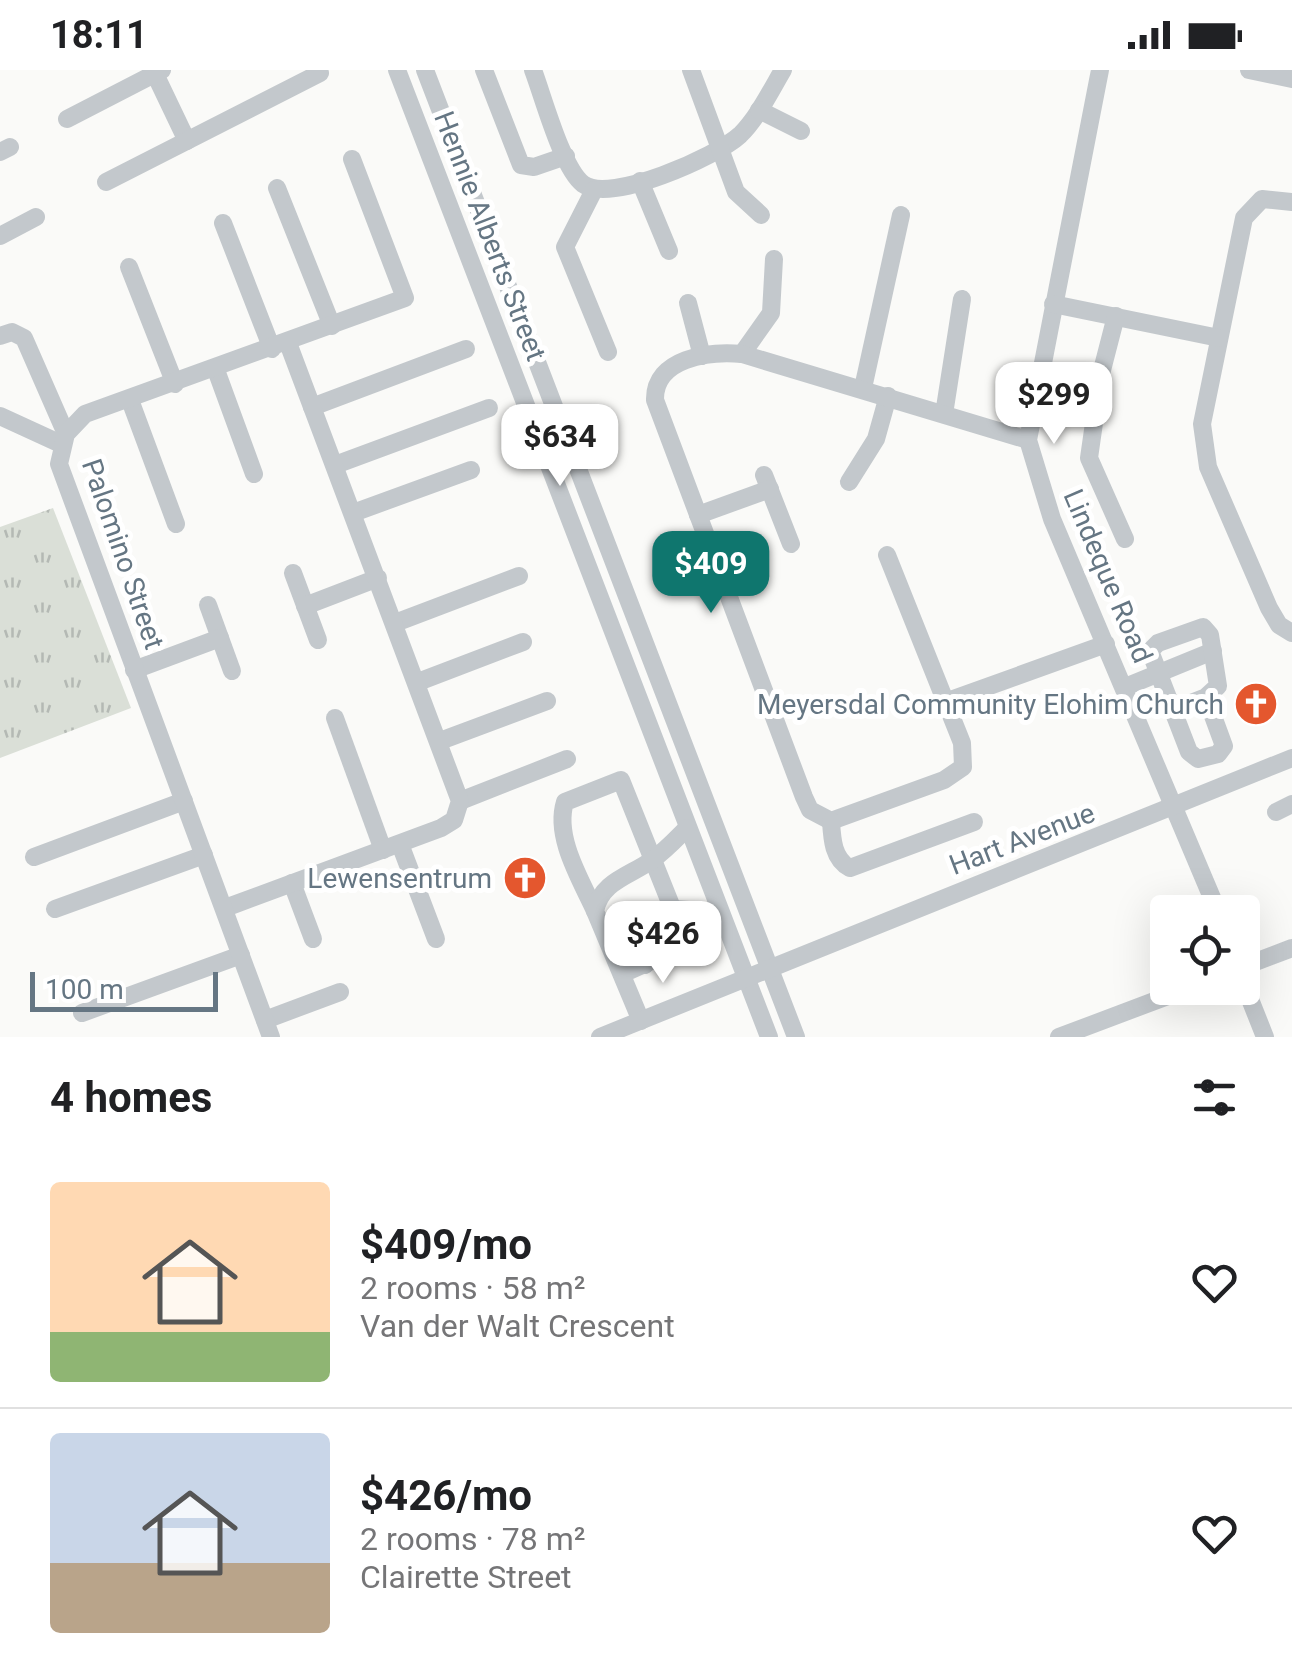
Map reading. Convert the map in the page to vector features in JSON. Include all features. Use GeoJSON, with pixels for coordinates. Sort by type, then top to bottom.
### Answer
{"type":"FeatureCollection","features":[{"type":"Feature","properties":{"kind":"street","name":"Hennie Alberts Street"},"geometry":{"type":"LineString","coordinates":[[397,70],[743,978],[769,1037]]}},
{"type":"Feature","properties":{"kind":"street","name":"Hennie Alberts Street"},"geometry":{"type":"LineString","coordinates":[[425,70],[796,1037]]}},
{"type":"Feature","properties":{"kind":"street"},"geometry":{"type":"LineString","coordinates":[[484,70],[521,165],[534,168],[566,156]]}},
{"type":"Feature","properties":{"kind":"street"},"geometry":{"type":"LineString","coordinates":[[534,70],[577,178],[594,190],[613,191],[721,148],[740,134],[783,70]]}},
{"type":"Feature","properties":{"kind":"street"},"geometry":{"type":"LineString","coordinates":[[690,70],[736,192],[761,214]]}},
{"type":"Feature","properties":{"kind":"street","name":"Lindeque Road"},"geometry":{"type":"LineString","coordinates":[[1100,70],[1028,440],[1052,518],[1211,895]]}},
{"type":"Feature","properties":{"kind":"street"},"geometry":{"type":"LineString","coordinates":[[1249,70],[1292,79]]}},
{"type":"Feature","properties":{"kind":"street"},"geometry":{"type":"LineString","coordinates":[[67,118],[159,72],[186,141]]}},
{"type":"Feature","properties":{"kind":"street"},"geometry":{"type":"LineString","coordinates":[[106,182],[320,74]]}},
{"type":"Feature","properties":{"kind":"street"},"geometry":{"type":"LineString","coordinates":[[759,110],[801,131]]}},
{"type":"Feature","properties":{"kind":"street","name":"Palomino Street"},"geometry":{"type":"LineString","coordinates":[[268,1029],[62,478],[64,439],[86,414],[406,298],[352,159]]}},
{"type":"Feature","properties":{"kind":"street"},"geometry":{"type":"LineString","coordinates":[[640,181],[669,251]]}},
{"type":"Feature","properties":{"kind":"street"},"geometry":{"type":"LineString","coordinates":[[278,188],[332,326]]}},
{"type":"Feature","properties":{"kind":"street"},"geometry":{"type":"LineString","coordinates":[[594,190],[565,246],[608,352]]}},
{"type":"Feature","properties":{"kind":"street"},"geometry":{"type":"LineString","coordinates":[[1292,202],[1270,198],[1256,202],[1244,218],[1202,424],[1208,467],[1268,608],[1279,625],[1292,633]]}},
{"type":"Feature","properties":{"kind":"street"},"geometry":{"type":"LineString","coordinates":[[862,388],[900,215]]}},
{"type":"Feature","properties":{"kind":"street"},"geometry":{"type":"LineString","coordinates":[[0,236],[36,217]]}},
{"type":"Feature","properties":{"kind":"street"},"geometry":{"type":"LineString","coordinates":[[224,223],[312,407],[460,801],[454,820],[225,908]]}},
{"type":"Feature","properties":{"kind":"street"},"geometry":{"type":"LineString","coordinates":[[742,354],[771,313],[774,260]]}},
{"type":"Feature","properties":{"kind":"street"},"geometry":{"type":"LineString","coordinates":[[129,266],[175,384]]}},
{"type":"Feature","properties":{"kind":"street"},"geometry":{"type":"LineString","coordinates":[[945,406],[962,299]]}},
{"type":"Feature","properties":{"kind":"street"},"geometry":{"type":"LineString","coordinates":[[688,303],[702,356]]}},
{"type":"Feature","properties":{"kind":"street"},"geometry":{"type":"LineString","coordinates":[[1053,304],[1219,338]]}},
{"type":"Feature","properties":{"kind":"street"},"geometry":{"type":"LineString","coordinates":[[1116,316],[1101,374],[1089,458],[1125,540]]}},
{"type":"Feature","properties":{"kind":"street"},"geometry":{"type":"LineString","coordinates":[[0,336],[12,332],[24,338],[64,439]]}},
{"type":"Feature","properties":{"kind":"street"},"geometry":{"type":"LineString","coordinates":[[312,407],[466,350]]}},
{"type":"Feature","properties":{"kind":"street"},"geometry":{"type":"LineString","coordinates":[[831,822],[810,810],[804,797],[655,400],[654,386],[669,368],[702,356],[742,354],[888,396],[945,406],[1028,440]]}},
{"type":"Feature","properties":{"kind":"street"},"geometry":{"type":"LineString","coordinates":[[216,370],[254,474]]}},
{"type":"Feature","properties":{"kind":"street"},"geometry":{"type":"LineString","coordinates":[[849,482],[876,439],[888,396]]}},
{"type":"Feature","properties":{"kind":"street"},"geometry":{"type":"LineString","coordinates":[[130,400],[176,524]]}},
{"type":"Feature","properties":{"kind":"street"},"geometry":{"type":"LineString","coordinates":[[335,465],[489,408]]}},
{"type":"Feature","properties":{"kind":"street"},"geometry":{"type":"LineString","coordinates":[[0,416],[64,439]]}},
{"type":"Feature","properties":{"kind":"street"},"geometry":{"type":"LineString","coordinates":[[353,513],[472,470]]}},
{"type":"Feature","properties":{"kind":"street"},"geometry":{"type":"LineString","coordinates":[[698,515],[767,482],[791,544]]}},
{"type":"Feature","properties":{"kind":"street"},"geometry":{"type":"LineString","coordinates":[[831,822],[944,780],[963,767],[962,744],[887,554]]}},
{"type":"Feature","properties":{"kind":"street"},"geometry":{"type":"LineString","coordinates":[[293,573],[318,640]]}},
{"type":"Feature","properties":{"kind":"street"},"geometry":{"type":"LineString","coordinates":[[395,622],[520,576]]}},
{"type":"Feature","properties":{"kind":"street"},"geometry":{"type":"LineString","coordinates":[[305,606],[378,578]]}},
{"type":"Feature","properties":{"kind":"street"},"geometry":{"type":"LineString","coordinates":[[208,606],[232,671]]}},
{"type":"Feature","properties":{"kind":"street"},"geometry":{"type":"LineString","coordinates":[[1173,710],[1206,696],[1218,686],[1209,630],[1203,628],[1158,643],[1150,651],[1183,736],[1194,758],[1212,757],[1224,746],[1206,696]]}},
{"type":"Feature","properties":{"kind":"street"},"geometry":{"type":"LineString","coordinates":[[134,670],[220,638]]}},
{"type":"Feature","properties":{"kind":"street"},"geometry":{"type":"LineString","coordinates":[[418,682],[524,642]]}},
{"type":"Feature","properties":{"kind":"street"},"geometry":{"type":"LineString","coordinates":[[945,702],[1106,644]]}},
{"type":"Feature","properties":{"kind":"street"},"geometry":{"type":"LineString","coordinates":[[1124,687],[1213,651]]}},
{"type":"Feature","properties":{"kind":"street"},"geometry":{"type":"LineString","coordinates":[[440,740],[548,701]]}},
{"type":"Feature","properties":{"kind":"street"},"geometry":{"type":"LineString","coordinates":[[335,718],[436,939]]}},
{"type":"Feature","properties":{"kind":"street"},"geometry":{"type":"LineString","coordinates":[[1183,736],[1217,722]]}},
{"type":"Feature","properties":{"kind":"street","name":"Hart Avenue"},"geometry":{"type":"LineString","coordinates":[[640,1021],[1292,758]]}},
{"type":"Feature","properties":{"kind":"street"},"geometry":{"type":"LineString","coordinates":[[460,801],[568,759]]}},
{"type":"Feature","properties":{"kind":"street"},"geometry":{"type":"LineString","coordinates":[[622,974],[687,945],[622,780],[565,802],[564,834],[640,1021]]}},
{"type":"Feature","properties":{"kind":"street"},"geometry":{"type":"LineString","coordinates":[[34,857],[184,801]]}},
{"type":"Feature","properties":{"kind":"street"},"geometry":{"type":"LineString","coordinates":[[831,822],[834,846],[840,860],[850,868],[974,822]]}},
{"type":"Feature","properties":{"kind":"street"},"geometry":{"type":"LineString","coordinates":[[596,911],[598,900],[614,880],[654,859],[687,828]]}},
{"type":"Feature","properties":{"kind":"street"},"geometry":{"type":"LineString","coordinates":[[55,909],[204,854]]}},
{"type":"Feature","properties":{"kind":"street"},"geometry":{"type":"LineString","coordinates":[[292,884],[313,939]]}},
{"type":"Feature","properties":{"kind":"street"},"geometry":{"type":"LineString","coordinates":[[609,939],[676,915],[720,912]]}},
{"type":"Feature","properties":{"kind":"street"},"geometry":{"type":"LineString","coordinates":[[645,965],[638,940],[676,915]]}},
{"type":"Feature","properties":{"kind":"street"},"geometry":{"type":"LineString","coordinates":[[1260,960],[1292,948]]}},
{"type":"Feature","properties":{"kind":"street"},"geometry":{"type":"LineString","coordinates":[[82,1013],[242,955]]}},
{"type":"Feature","properties":{"kind":"street"},"geometry":{"type":"LineString","coordinates":[[268,1029],[340,992]]}},
{"type":"Feature","properties":{"kind":"street"},"geometry":{"type":"LineString","coordinates":[[600,1037],[726,995],[760,1015]]}},
{"type":"Feature","properties":{"kind":"street"},"geometry":{"type":"LineString","coordinates":[[1059,1037],[1079,1034],[1150,1004]]}},
{"type":"Feature","properties":{"kind":"street"},"geometry":{"type":"LineString","coordinates":[[1252,1005],[1265,1037]]}},
{"type":"Feature","properties":{"kind":"green space"},"geometry":{"type":"Polygon","coordinates":[[[53,508],[131,708],[0,758],[0,527],[53,508]]]}},
{"type":"Feature","properties":{"kind":"place","name":"Meyersdal Community Elohim Church"},"geometry":{"type":"Point","coordinates":[1256,704]}},
{"type":"Feature","properties":{"kind":"place","name":"Lewensentrum"},"geometry":{"type":"Point","coordinates":[525,878]}}]}
